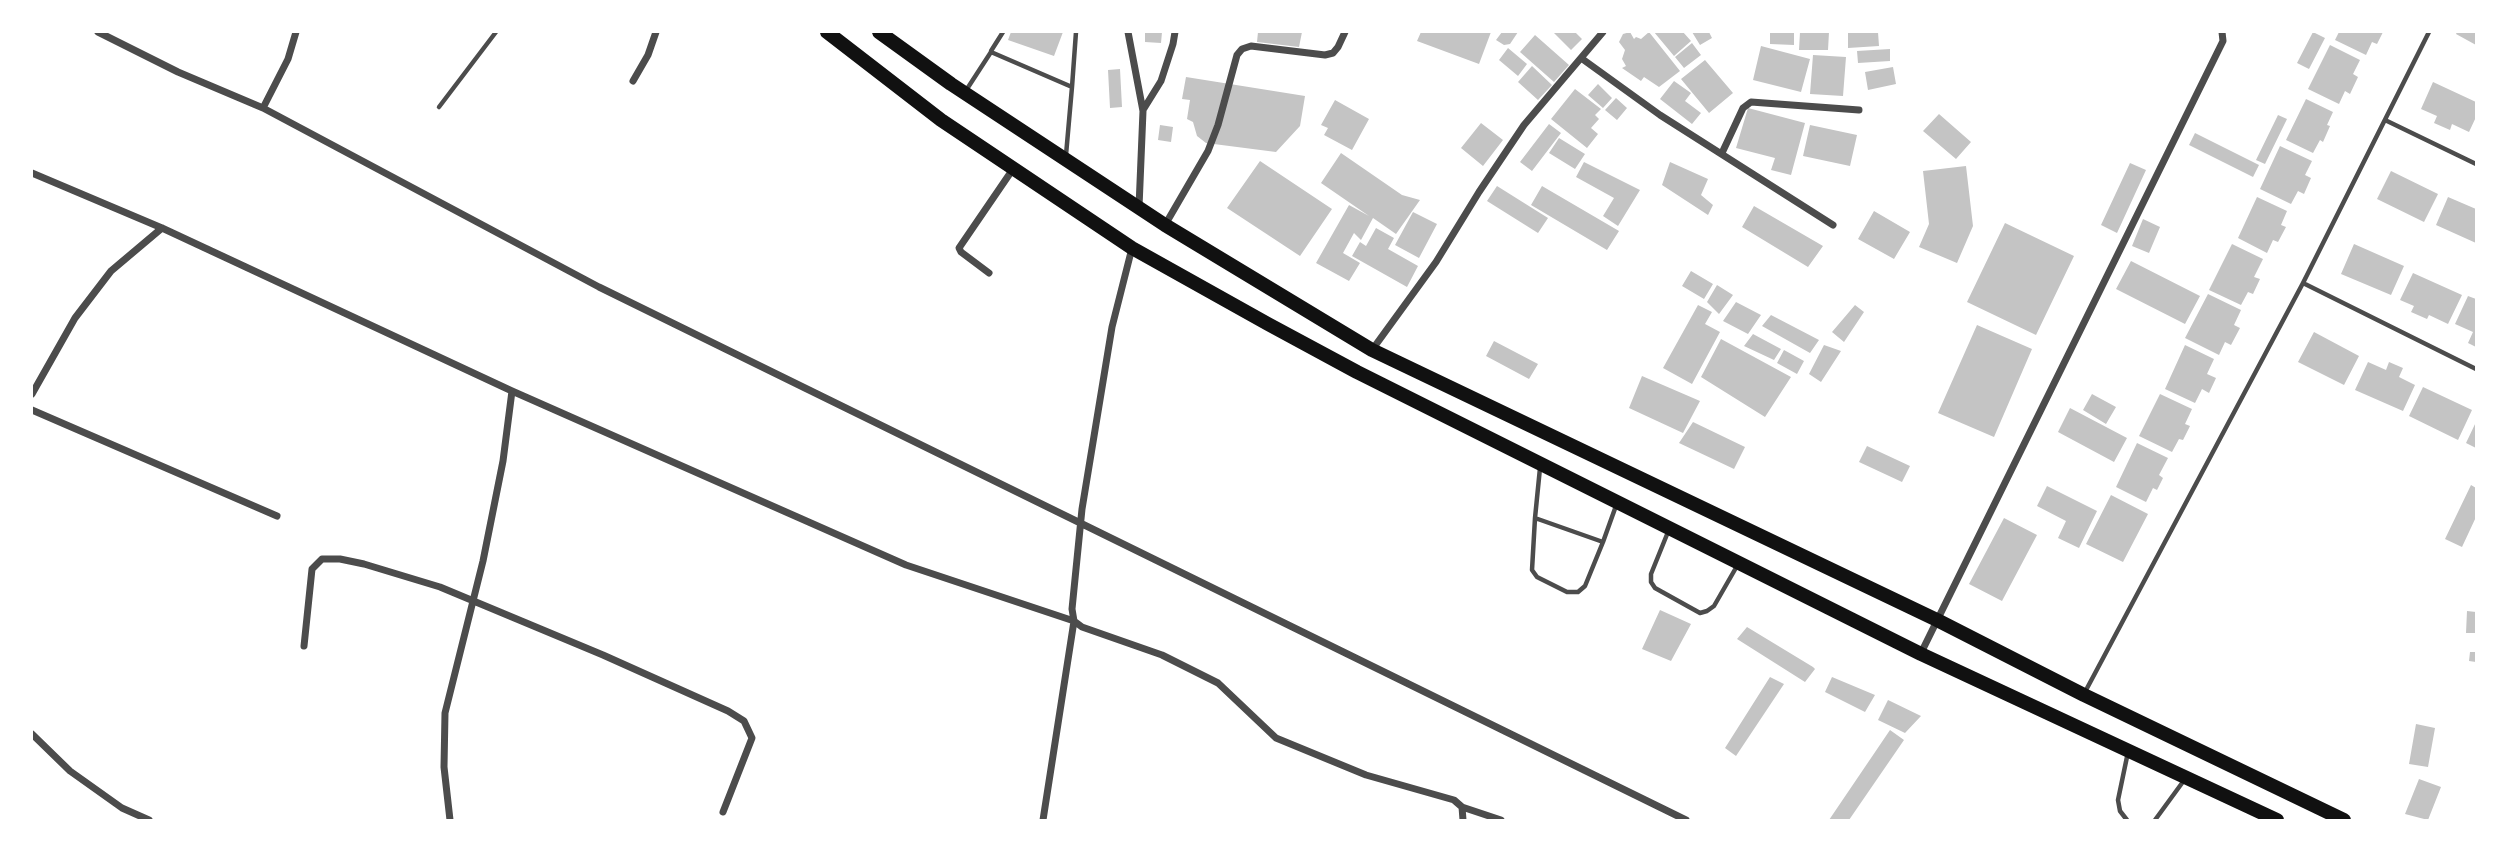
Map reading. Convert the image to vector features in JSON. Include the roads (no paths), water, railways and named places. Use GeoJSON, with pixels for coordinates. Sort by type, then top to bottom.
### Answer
{"type":"FeatureCollection","features":[{"type":"Feature","properties":{"kind":"main road"},"geometry":{"type":"LineString","coordinates":[[827,32],[941,120],[1132,248],[1357,372],[1921,654],[2277,821]]}},
{"type":"Feature","properties":{"kind":"main road"},"geometry":{"type":"LineString","coordinates":[[879,32],[964,93],[1165,225],[1372,350],[1937,620],[2084,695],[2344,821]]}},
{"type":"Feature","properties":{"kind":"street"},"geometry":{"type":"LineString","coordinates":[[98,32],[178,72],[263,108],[598,287],[1686,821]]}},
{"type":"Feature","properties":{"kind":"street"},"geometry":{"type":"LineString","coordinates":[[263,108],[288,59],[296,32]]}},
{"type":"Feature","properties":{"kind":"street"},"geometry":{"type":"LineString","coordinates":[[633,81],[648,55],[656,32]]}},
{"type":"Feature","properties":{"kind":"street"},"geometry":{"type":"LineString","coordinates":[[1128,32],[1143,111],[1139,208]]}},
{"type":"Feature","properties":{"kind":"street"},"geometry":{"type":"LineString","coordinates":[[1143,111],[1161,81],[1175,32]]}},
{"type":"Feature","properties":{"kind":"street"},"geometry":{"type":"LineString","coordinates":[[1165,225],[1208,151],[1237,55],[1242,49],[1251,46],[1325,55],[1333,53],[1345,32]]}},
{"type":"Feature","properties":{"kind":"street"},"geometry":{"type":"LineString","coordinates":[[1372,350],[1436,262],[1524,125],[1603,32]]}},
{"type":"Feature","properties":{"kind":"street"},"geometry":{"type":"LineString","coordinates":[[1921,654],[2223,41],[2222,32]]}},
{"type":"Feature","properties":{"kind":"street"},"geometry":{"type":"LineString","coordinates":[[1581,58],[1660,115],[1833,225]]}},
{"type":"Feature","properties":{"kind":"street"},"geometry":{"type":"LineString","coordinates":[[1722,153],[1743,108],[1751,102],[1859,110]]}},
{"type":"Feature","properties":{"kind":"street"},"geometry":{"type":"LineString","coordinates":[[989,273],[959,248],[1013,169]]}},
{"type":"Feature","properties":{"kind":"street"},"geometry":{"type":"LineString","coordinates":[[32,173],[162,228],[512,391],[905,565],[1074,621],[1082,627],[1162,656],[1218,683],[1276,738],[1366,775],[1454,800],[1462,807],[1501,821]]}},
{"type":"Feature","properties":{"kind":"street"},"geometry":{"type":"LineString","coordinates":[[32,394],[82,308],[111,271],[162,228]]}},
{"type":"Feature","properties":{"kind":"street"},"geometry":{"type":"LineString","coordinates":[[1043,821],[1074,621],[1072,609],[1080,524],[1112,327],[1132,248]]}},
{"type":"Feature","properties":{"kind":"street"},"geometry":{"type":"LineString","coordinates":[[450,821],[444,766],[445,713],[475,603],[503,461],[512,391]]}},
{"type":"Feature","properties":{"kind":"street"},"geometry":{"type":"LineString","coordinates":[[32,410],[277,516]]}},
{"type":"Feature","properties":{"kind":"street"},"geometry":{"type":"LineString","coordinates":[[304,646],[312,569],[323,559],[364,564],[440,587],[603,655],[728,711],[744,721],[752,738],[723,811]]}},
{"type":"Feature","properties":{"kind":"street"},"geometry":{"type":"LineString","coordinates":[[32,734],[70,771],[122,808],[149,821]]}},
{"type":"Feature","properties":{"kind":"street"},"geometry":{"type":"LineString","coordinates":[[1462,807],[1463,821]]}},
{"type":"Feature","properties":{"kind":"lane"},"geometry":{"type":"LineString","coordinates":[[439,107],[496,32]]}},
{"type":"Feature","properties":{"kind":"lane"},"geometry":{"type":"LineString","coordinates":[[964,93],[1003,32]]}},
{"type":"Feature","properties":{"kind":"lane"},"geometry":{"type":"LineString","coordinates":[[1065,159],[1076,32]]}},
{"type":"Feature","properties":{"kind":"lane"},"geometry":{"type":"LineString","coordinates":[[2084,695],[2303,283],[2429,32]]}},
{"type":"Feature","properties":{"kind":"lane"},"geometry":{"type":"LineString","coordinates":[[991,51],[1072,87]]}},
{"type":"Feature","properties":{"kind":"lane"},"geometry":{"type":"LineString","coordinates":[[2385,120],[2476,164]]}},
{"type":"Feature","properties":{"kind":"lane"},"geometry":{"type":"LineString","coordinates":[[2303,283],[2476,369]]}},
{"type":"Feature","properties":{"kind":"lane"},"geometry":{"type":"LineString","coordinates":[[1541,464],[1532,570],[1537,577],[1567,592],[1578,592],[1585,586],[1618,502]]}},
{"type":"Feature","properties":{"kind":"lane"},"geometry":{"type":"LineString","coordinates":[[1535,518],[1602,542]]}},
{"type":"Feature","properties":{"kind":"lane"},"geometry":{"type":"LineString","coordinates":[[1669,528],[1651,575],[1651,582],[1655,588],[1700,612],[1713,606],[1739,563]]}},
{"type":"Feature","properties":{"kind":"lane"},"geometry":{"type":"LineString","coordinates":[[2127,821],[2120,811],[2118,800],[2128,750]]}},
{"type":"Feature","properties":{"kind":"lane"},"geometry":{"type":"LineString","coordinates":[[2155,821],[2186,779]]}}]}
